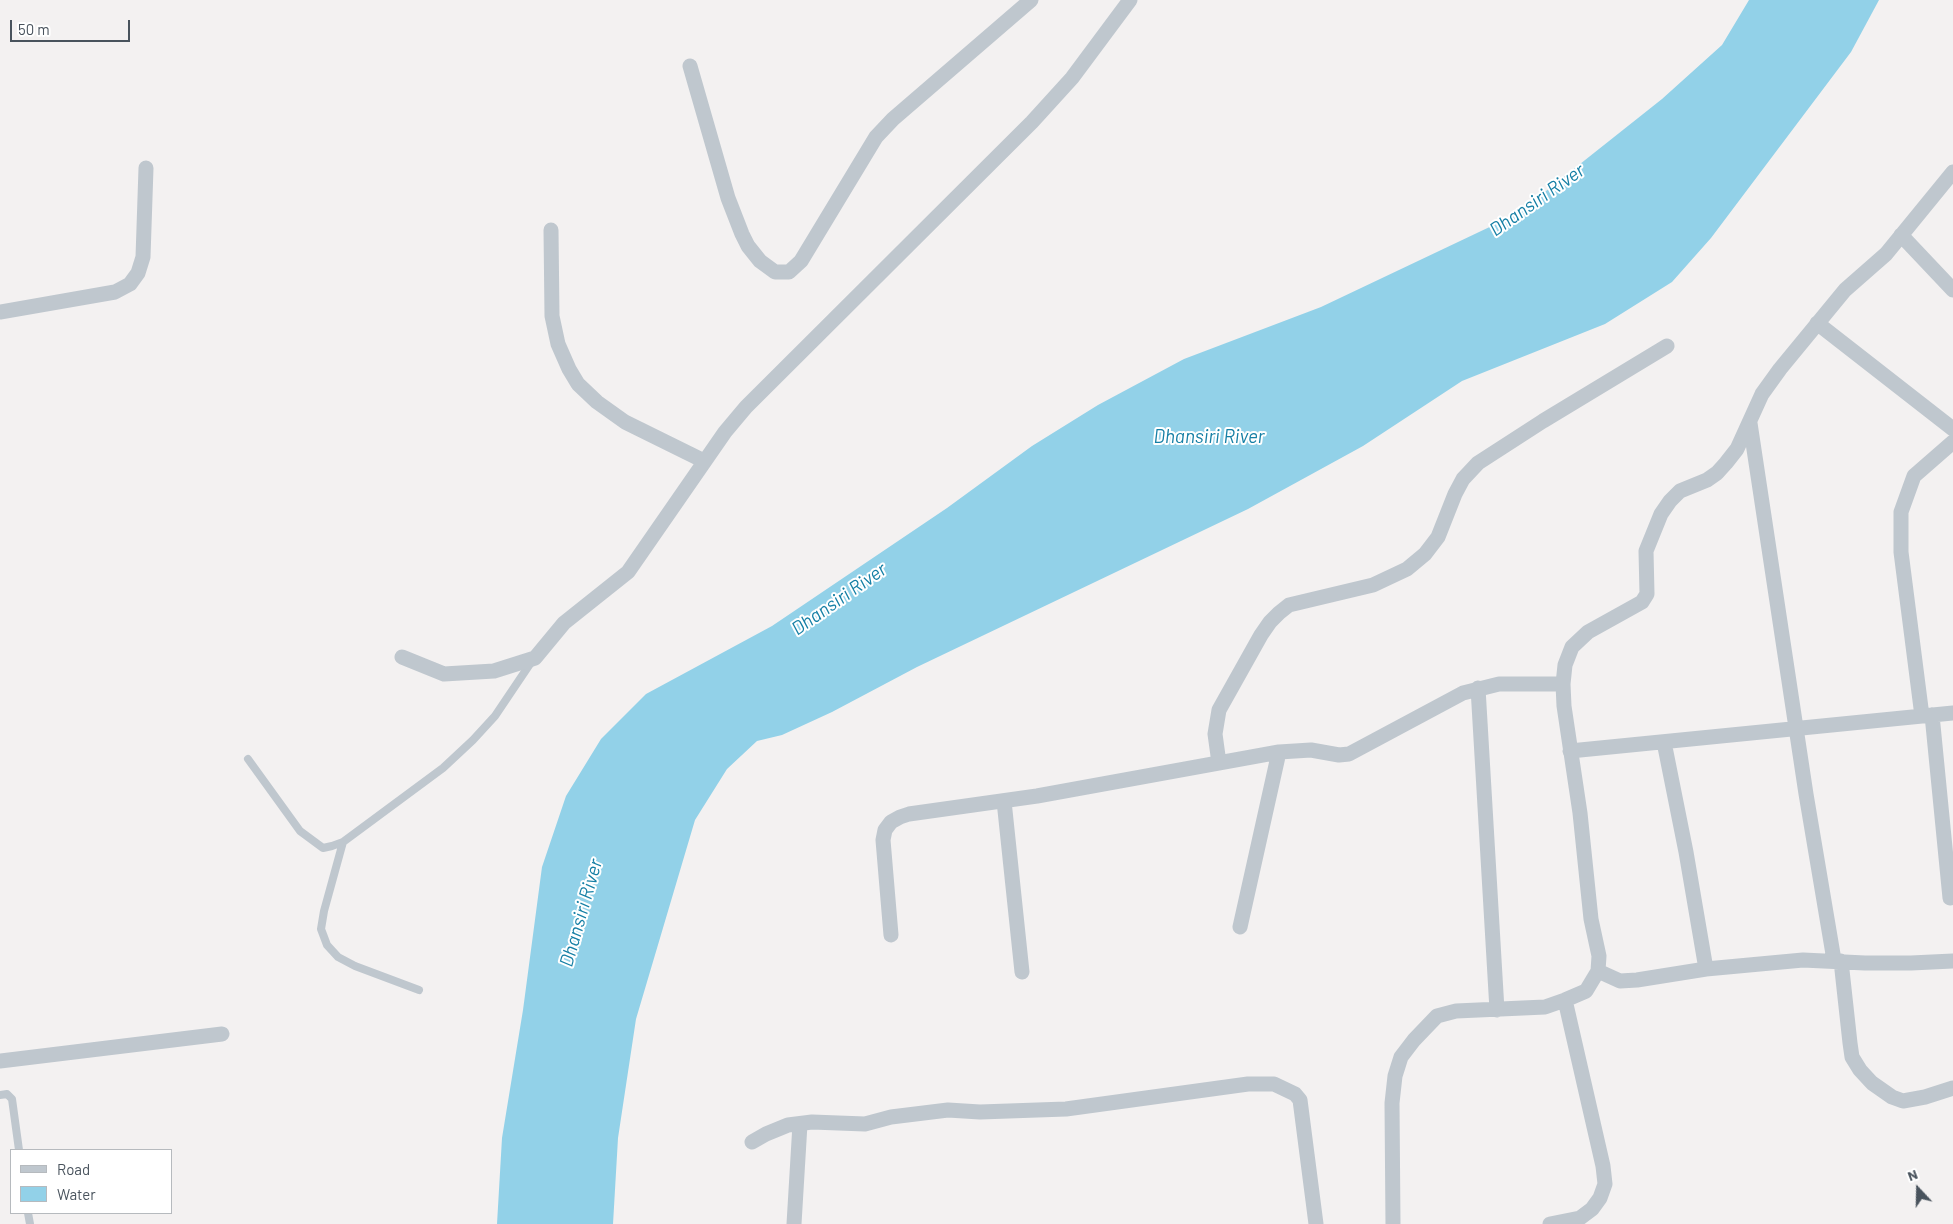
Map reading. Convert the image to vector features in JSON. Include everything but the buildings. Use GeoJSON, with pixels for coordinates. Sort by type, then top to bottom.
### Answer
{"type":"FeatureCollection","features":[{"type":"Feature","properties":{"kind":"street"},"geometry":{"type":"LineString","coordinates":[[690,66],[728,198],[742,234],[748,246],[760,261],[775,272],[788,272],[801,261],[876,137],[893,119],[1031,0]]}},
{"type":"Feature","properties":{"kind":"street"},"geometry":{"type":"LineString","coordinates":[[402,656],[444,674],[494,671],[534,658],[564,623],[628,572],[704,461],[746,407],[1032,122],[1072,78],[1130,0]]}},
{"type":"Feature","properties":{"kind":"street"},"geometry":{"type":"LineString","coordinates":[[0,312],[115,292],[130,284],[138,273],[143,256],[146,168]]}},
{"type":"Feature","properties":{"kind":"street"},"geometry":{"type":"LineString","coordinates":[[1393,1224],[1392,1103],[1395,1076],[1401,1056],[1424,1027],[1437,1016],[1456,1011],[1546,1007],[1586,991],[1598,971],[1599,956],[1591,918],[1580,813],[1570,751],[1563,684],[1565,665],[1572,647],[1588,632],[1642,602],[1647,594],[1646,552],[1657,522],[1670,501],[1680,491],[1707,480],[1717,473],[1737,449],[1762,394],[1817,323],[1837,302],[1845,290],[1886,254],[1953,172]]}},
{"type":"Feature","properties":{"kind":"street"},"geometry":{"type":"LineString","coordinates":[[551,230],[552,316],[558,344],[578,384],[625,422],[704,461]]}},
{"type":"Feature","properties":{"kind":"street"},"geometry":{"type":"LineString","coordinates":[[1901,235],[1953,290]]}},
{"type":"Feature","properties":{"kind":"street"},"geometry":{"type":"LineString","coordinates":[[1817,323],[1953,429]]}},
{"type":"Feature","properties":{"kind":"street"},"geometry":{"type":"LineString","coordinates":[[1219,763],[1215,734],[1219,710],[1260,635],[1279,613],[1289,605],[1373,585],[1407,569],[1425,554],[1438,537],[1455,494],[1463,480],[1478,463],[1535,425],[1667,346]]}},
{"type":"Feature","properties":{"kind":"street"},"geometry":{"type":"LineString","coordinates":[[1750,422],[1816,858],[1837,960],[1852,1057],[1860,1070],[1872,1083],[1892,1097],[1903,1101],[1925,1097],[1953,1088]]}},
{"type":"Feature","properties":{"kind":"street"},"geometry":{"type":"LineString","coordinates":[[1950,898],[1927,715],[1901,552],[1901,512],[1914,476],[1953,442]]}},
{"type":"Feature","properties":{"kind":"street"},"geometry":{"type":"LineString","coordinates":[[891,935],[883,840],[884,830],[891,822],[909,814],[1004,801],[1279,752],[1311,750],[1339,755],[1349,754],[1463,693],[1478,688],[1515,683],[1563,684]]}},
{"type":"Feature","properties":{"kind":"street"},"geometry":{"type":"LineString","coordinates":[[1478,688],[1497,1010]]}},
{"type":"Feature","properties":{"kind":"street"},"geometry":{"type":"LineString","coordinates":[[1570,751],[1953,713]]}},
{"type":"Feature","properties":{"kind":"street"},"geometry":{"type":"LineString","coordinates":[[1664,742],[1686,852],[1706,969]]}},
{"type":"Feature","properties":{"kind":"street"},"geometry":{"type":"LineString","coordinates":[[1240,927],[1279,752]]}},
{"type":"Feature","properties":{"kind":"street"},"geometry":{"type":"LineString","coordinates":[[1004,801],[1022,972]]}},
{"type":"Feature","properties":{"kind":"street"},"geometry":{"type":"LineString","coordinates":[[1598,971],[1620,981],[1706,969],[1803,960],[1902,963],[1953,961]]}},
{"type":"Feature","properties":{"kind":"street"},"geometry":{"type":"LineString","coordinates":[[1550,1224],[1580,1218],[1592,1209],[1600,1198],[1605,1184],[1603,1166],[1565,1000]]}},
{"type":"Feature","properties":{"kind":"street"},"geometry":{"type":"LineString","coordinates":[[0,1061],[222,1034]]}},
{"type":"Feature","properties":{"kind":"street"},"geometry":{"type":"LineString","coordinates":[[752,1142],[788,1125],[865,1124],[891,1117],[948,1110],[1030,1111],[1066,1109],[1248,1084],[1274,1084],[1295,1094],[1300,1100],[1316,1224]]}},
{"type":"Feature","properties":{"kind":"street"},"geometry":{"type":"LineString","coordinates":[[794,1224],[800,1124]]}},
{"type":"Feature","properties":{"kind":"lane"},"geometry":{"type":"LineString","coordinates":[[248,760],[300,831],[323,848],[343,842],[443,768],[473,740],[494,716],[534,658]]}},
{"type":"Feature","properties":{"kind":"lane"},"geometry":{"type":"LineString","coordinates":[[343,842],[324,911],[321,929],[327,945],[338,956],[355,966],[420,990]]}},
{"type":"Feature","properties":{"kind":"lane"},"geometry":{"type":"LineString","coordinates":[[0,1095],[6,1094],[12,1098],[19,1149]]}},
{"type":"Feature","properties":{"kind":"water","name":"Dhansiri River"},"geometry":{"type":"Polygon","coordinates":[[[1749,0],[1879,0],[1851,52],[1711,238],[1672,282],[1605,324],[1462,381],[1363,446],[1248,509],[917,667],[832,712],[782,735],[757,741],[727,769],[695,820],[636,1019],[618,1138],[613,1224],[497,1224],[502,1138],[523,1010],[542,867],[566,796],[601,739],[646,694],[772,626],[947,508],[1032,446],[1098,405],[1184,359],[1321,307],[1517,214],[1662,99],[1722,45],[1749,0]]]}}]}
